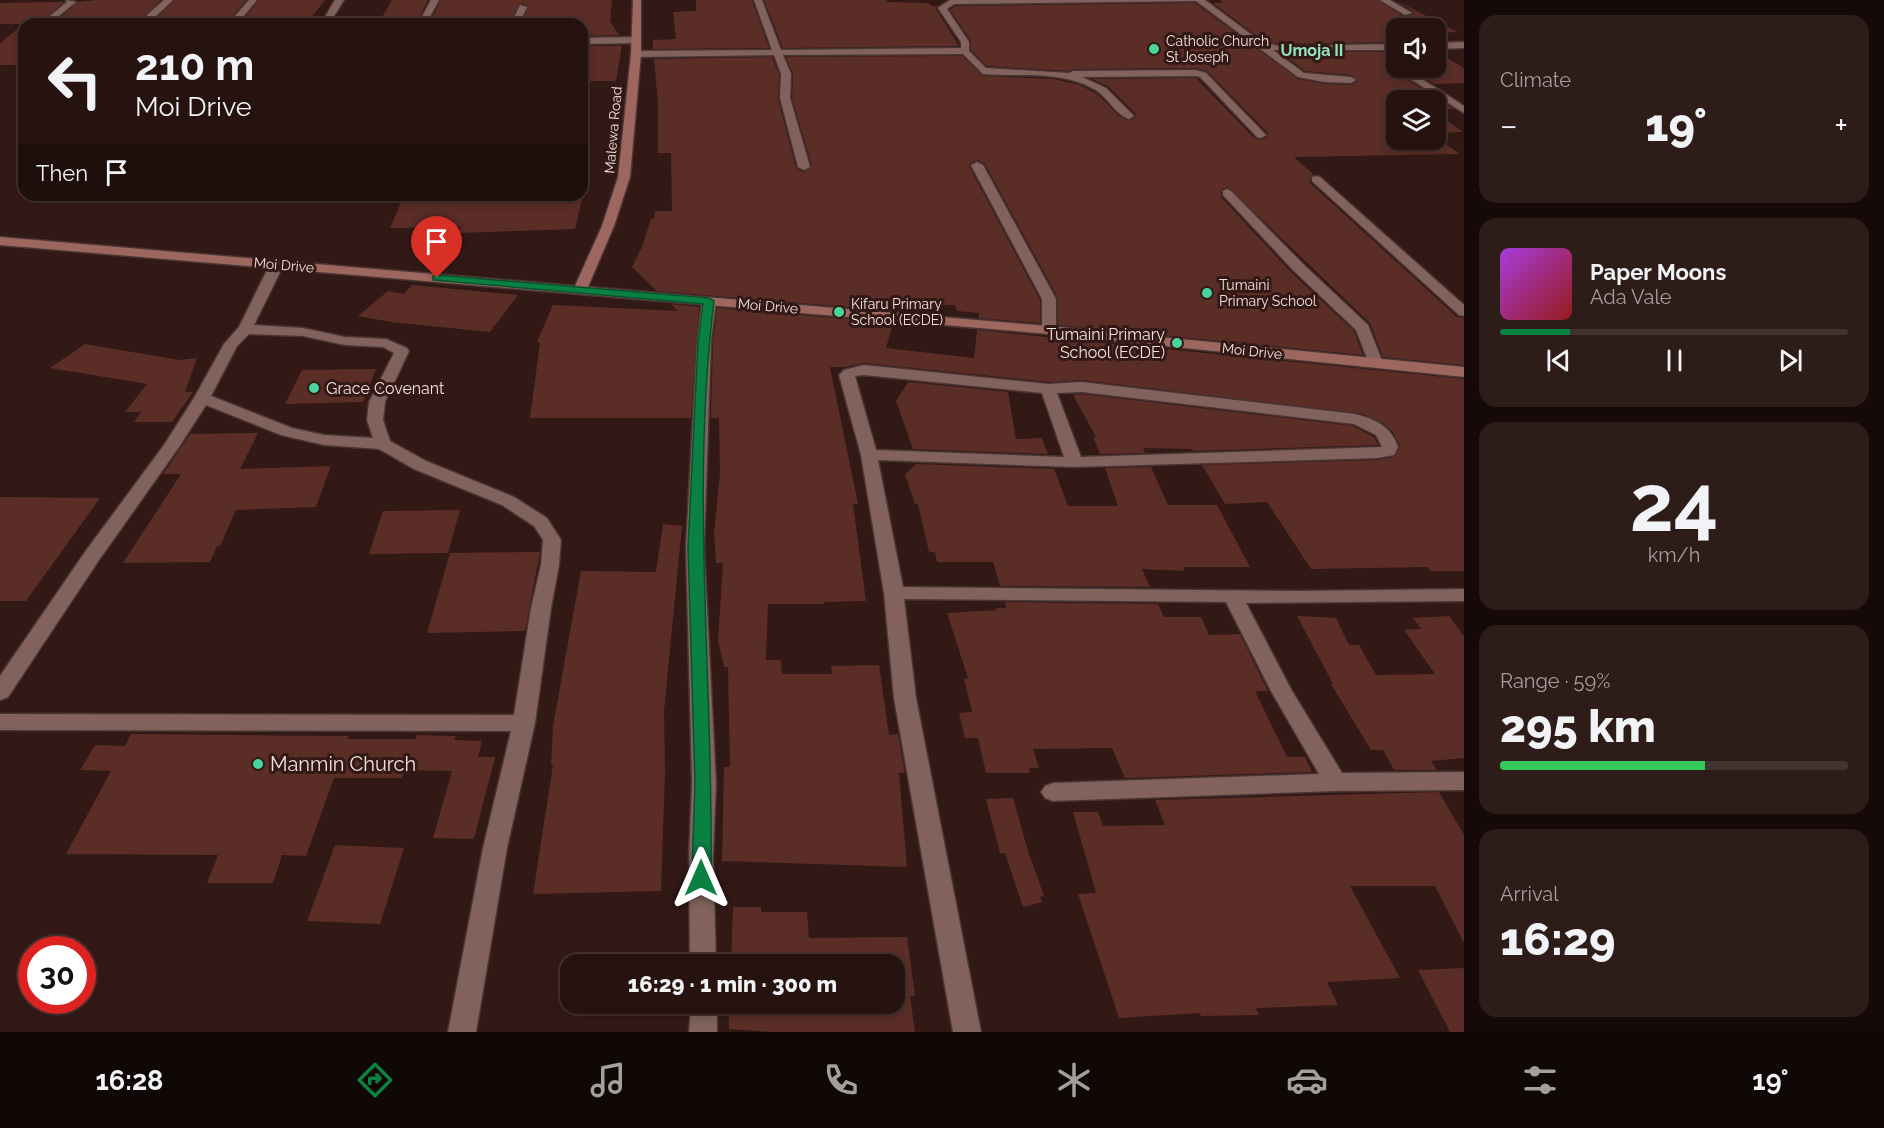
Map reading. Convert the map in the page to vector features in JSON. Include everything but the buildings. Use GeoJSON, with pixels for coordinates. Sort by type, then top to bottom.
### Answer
{"type":"FeatureCollection","features":[{"type":"Feature","properties":{"kind":"street"},"geometry":{"type":"LineString","coordinates":[[52,18],[72,2],[70,0]]}},
{"type":"Feature","properties":{"kind":"street"},"geometry":{"type":"LineString","coordinates":[[150,17],[169,0]]}},
{"type":"Feature","properties":{"kind":"street"},"geometry":{"type":"LineString","coordinates":[[238,18],[254,0]]}},
{"type":"Feature","properties":{"kind":"street"},"geometry":{"type":"LineString","coordinates":[[328,18],[340,0]]}},
{"type":"Feature","properties":{"kind":"street"},"geometry":{"type":"LineString","coordinates":[[424,18],[435,0]]}},
{"type":"Feature","properties":{"kind":"street","name":"Malewa Road"},"geometry":{"type":"LineString","coordinates":[[579,291],[608,226],[626,168],[625,156],[636,54],[637,0]]}},
{"type":"Feature","properties":{"kind":"street"},"geometry":{"type":"LineString","coordinates":[[759,0],[786,74],[785,98],[804,167]]}},
{"type":"Feature","properties":{"kind":"street"},"geometry":{"type":"LineString","coordinates":[[964,51],[965,42],[942,8],[942,2],[1193,0]]}},
{"type":"Feature","properties":{"kind":"street"},"geometry":{"type":"LineString","coordinates":[[1200,0],[1301,75],[1351,80]]}},
{"type":"Feature","properties":{"kind":"street"},"geometry":{"type":"LineString","coordinates":[[1384,0],[1408,13]]}},
{"type":"Feature","properties":{"kind":"street"},"geometry":{"type":"LineString","coordinates":[[518,18],[524,7]]}},
{"type":"Feature","properties":{"kind":"street"},"geometry":{"type":"LineString","coordinates":[[588,41],[636,40]]}},
{"type":"Feature","properties":{"kind":"street"},"geometry":{"type":"LineString","coordinates":[[1446,46],[1464,45]]}},
{"type":"Feature","properties":{"kind":"street"},"geometry":{"type":"LineString","coordinates":[[1262,46],[1280,49],[1386,46]]}},
{"type":"Feature","properties":{"kind":"street"},"geometry":{"type":"LineString","coordinates":[[1369,47],[1386,59]]}},
{"type":"Feature","properties":{"kind":"street"},"geometry":{"type":"LineString","coordinates":[[636,54],[964,51],[983,71],[1044,72],[1100,88],[1128,116]]}},
{"type":"Feature","properties":{"kind":"street"},"geometry":{"type":"LineString","coordinates":[[1059,75],[1196,72],[1203,75],[1261,135]]}},
{"type":"Feature","properties":{"kind":"street"},"geometry":{"type":"LineString","coordinates":[[1415,78],[1464,110]]}},
{"type":"Feature","properties":{"kind":"street"},"geometry":{"type":"LineString","coordinates":[[977,165],[1049,299],[1049,330]]}},
{"type":"Feature","properties":{"kind":"street"},"geometry":{"type":"LineString","coordinates":[[1316,180],[1464,312]]}},
{"type":"Feature","properties":{"kind":"street"},"geometry":{"type":"LineString","coordinates":[[1227,193],[1298,267],[1363,328],[1375,363]]}},
{"type":"Feature","properties":{"kind":"street","name":"Moi Drive"},"geometry":{"type":"LineString","coordinates":[[0,241],[1049,330],[1464,372]]}},
{"type":"Feature","properties":{"kind":"street"},"geometry":{"type":"LineString","coordinates":[[0,692],[202,398],[231,344],[245,329],[277,264]]}},
{"type":"Feature","properties":{"kind":"street"},"geometry":{"type":"LineString","coordinates":[[703,954],[701,857],[704,783],[695,547],[704,342],[709,301]]}},
{"type":"Feature","properties":{"kind":"street"},"geometry":{"type":"LineString","coordinates":[[245,329],[303,332],[345,340],[386,343],[402,351],[377,402],[375,420],[383,444]]}},
{"type":"Feature","properties":{"kind":"street"},"geometry":{"type":"LineString","coordinates":[[869,454],[1074,462],[1378,453],[1388,451],[1390,447],[1384,433],[1374,425],[1355,418],[1160,394],[1082,387],[1048,389],[864,370],[847,375],[869,454],[894,593],[905,698],[967,1032]]}},
{"type":"Feature","properties":{"kind":"street"},"geometry":{"type":"LineString","coordinates":[[1048,389],[1074,462]]}},
{"type":"Feature","properties":{"kind":"street"},"geometry":{"type":"LineString","coordinates":[[202,398],[287,432],[324,440],[383,444],[420,465],[508,501],[541,522],[552,540],[524,723],[495,848],[462,1032]]}},
{"type":"Feature","properties":{"kind":"street"},"geometry":{"type":"LineString","coordinates":[[894,593],[967,592],[1233,597],[1464,595]]}},
{"type":"Feature","properties":{"kind":"street"},"geometry":{"type":"LineString","coordinates":[[1233,597],[1265,664],[1336,782]]}},
{"type":"Feature","properties":{"kind":"street"},"geometry":{"type":"LineString","coordinates":[[0,723],[524,723]]}},
{"type":"Feature","properties":{"kind":"street"},"geometry":{"type":"LineString","coordinates":[[1053,792],[1336,782],[1464,781]]}},
{"type":"Feature","properties":{"kind":"street"},"geometry":{"type":"LineString","coordinates":[[703,1032],[704,1014]]}},
{"type":"Feature","properties":{"kind":"place","name":"Catholic Church St Joseph"},"geometry":{"type":"Point","coordinates":[1154,49]}},
{"type":"Feature","properties":{"kind":"place","name":"Tumaini Primary School"},"geometry":{"type":"Point","coordinates":[1207,293]}},
{"type":"Feature","properties":{"kind":"place","name":"Kifaru Primary School (ECDE)"},"geometry":{"type":"Point","coordinates":[839,312]}},
{"type":"Feature","properties":{"kind":"place","name":"Tumaini Primary School (ECDE)"},"geometry":{"type":"Point","coordinates":[1177,343]}},
{"type":"Feature","properties":{"kind":"place","name":"Grace Covenant"},"geometry":{"type":"Point","coordinates":[314,388]}},
{"type":"Feature","properties":{"kind":"place","name":"Manmin Church"},"geometry":{"type":"Point","coordinates":[258,764]}},
{"type":"Feature","properties":{"kind":"district","name":"Umoja II"},"geometry":{"type":"Point","coordinates":[1312,50]}},
{"type":"Feature","properties":{"kind":"route"},"geometry":{"type":"LineString","coordinates":[[437,278],[709,301],[705,319],[695,547],[704,783],[701,878]]}}]}
